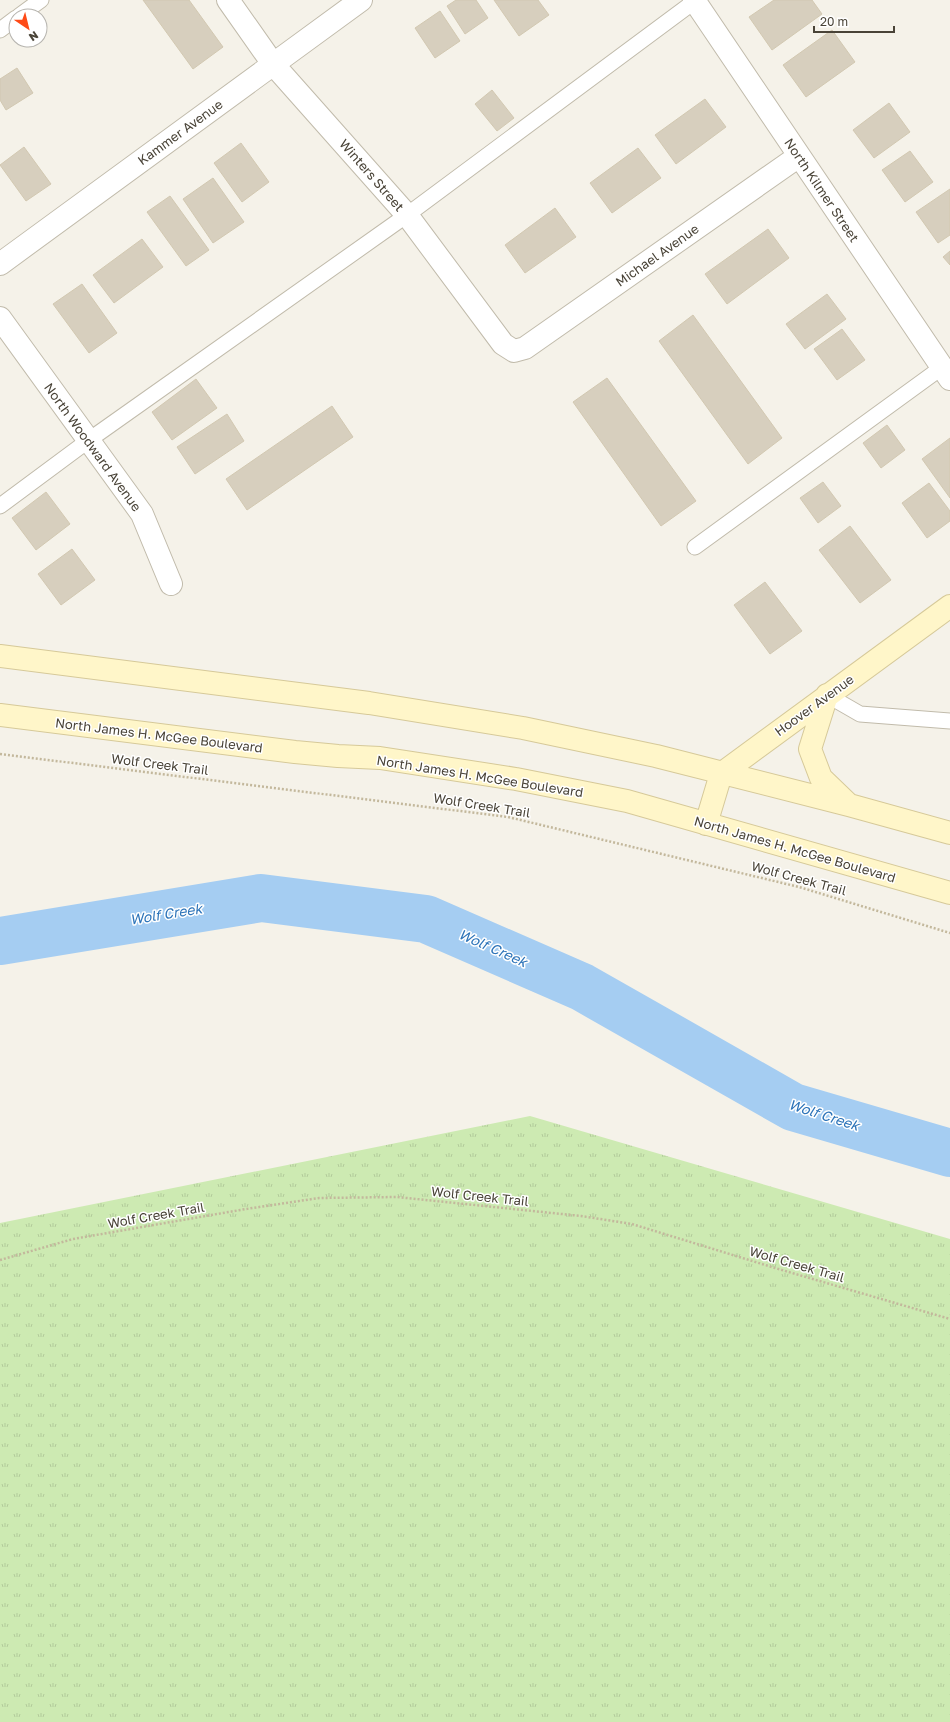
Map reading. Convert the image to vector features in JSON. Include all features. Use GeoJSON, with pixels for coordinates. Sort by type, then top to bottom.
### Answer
{"type":"FeatureCollection","features":[{"type":"Feature","properties":{"kind":"main road","name":"Hoover Avenue"},"geometry":{"type":"LineString","coordinates":[[721,774],[950,606]]}},
{"type":"Feature","properties":{"kind":"main road"},"geometry":{"type":"LineString","coordinates":[[0,656],[369,703],[523,728],[656,756],[721,774],[849,805],[950,833]]}},
{"type":"Feature","properties":{"kind":"main road"},"geometry":{"type":"LineString","coordinates":[[827,696],[810,749],[821,778],[849,805]]}},
{"type":"Feature","properties":{"kind":"main road","name":"North James H. McGee Boulevard"},"geometry":{"type":"LineString","coordinates":[[0,715],[295,752],[380,758],[485,774],[627,801],[950,893]]}},
{"type":"Feature","properties":{"kind":"main road"},"geometry":{"type":"LineString","coordinates":[[706,824],[721,774]]}},
{"type":"Feature","properties":{"kind":"street","name":"Winters Street"},"geometry":{"type":"LineString","coordinates":[[228,0],[273,64],[407,215],[503,344],[514,351]]}},
{"type":"Feature","properties":{"kind":"street","name":"Kammer Avenue"},"geometry":{"type":"LineString","coordinates":[[0,264],[361,0]]}},
{"type":"Feature","properties":{"kind":"street","name":"North Kilmer Street"},"geometry":{"type":"LineString","coordinates":[[694,0],[946,374]]}},
{"type":"Feature","properties":{"kind":"street","name":"Michael Avenue"},"geometry":{"type":"LineString","coordinates":[[514,351],[525,348],[799,156]]}},
{"type":"Feature","properties":{"kind":"street","name":"North Woodward Avenue"},"geometry":{"type":"LineString","coordinates":[[0,318],[142,514],[171,584]]}},
{"type":"Feature","properties":{"kind":"lane"},"geometry":{"type":"LineString","coordinates":[[30,8],[41,0]]}},
{"type":"Feature","properties":{"kind":"lane"},"geometry":{"type":"LineString","coordinates":[[0,506],[89,440],[407,215],[694,0]]}},
{"type":"Feature","properties":{"kind":"lane"},"geometry":{"type":"LineString","coordinates":[[695,547],[946,374]]}},
{"type":"Feature","properties":{"kind":"lane"},"geometry":{"type":"LineString","coordinates":[[827,696],[860,714],[950,722]]}},
{"type":"Feature","properties":{"kind":"path","name":"Wolf Creek Trail"},"geometry":{"type":"LineString","coordinates":[[0,754],[508,817],[799,887],[950,933]]}},
{"type":"Feature","properties":{"kind":"path","name":"Wolf Creek Trail"},"geometry":{"type":"LineString","coordinates":[[0,1260],[73,1239],[253,1208],[319,1198],[397,1197],[581,1216],[632,1224],[775,1268],[950,1319]]}},
{"type":"Feature","properties":{"kind":"green space"},"geometry":{"type":"Polygon","coordinates":[[[530,1116],[950,1239],[950,1722],[0,1722],[0,1223],[530,1116]]]}},
{"type":"Feature","properties":{"kind":"building"},"geometry":{"type":"Polygon","coordinates":[[[143,0],[189,0],[223,47],[193,69],[143,0]]]}},
{"type":"Feature","properties":{"kind":"building"},"geometry":{"type":"Polygon","coordinates":[[[456,0],[476,0],[488,18],[465,34],[447,6],[456,0]]]}},
{"type":"Feature","properties":{"kind":"building"},"geometry":{"type":"Polygon","coordinates":[[[494,0],[538,0],[549,15],[519,36],[494,0]]]}},
{"type":"Feature","properties":{"kind":"building"},"geometry":{"type":"Polygon","coordinates":[[[774,0],[812,0],[822,14],[772,50],[749,17],[774,0]]]}},
{"type":"Feature","properties":{"kind":"building"},"geometry":{"type":"Polygon","coordinates":[[[440,11],[460,41],[435,58],[415,28],[440,11]]]}},
{"type":"Feature","properties":{"kind":"building"},"geometry":{"type":"Polygon","coordinates":[[[832,30],[855,62],[806,97],[783,65],[832,30]]]}},
{"type":"Feature","properties":{"kind":"building"},"geometry":{"type":"Polygon","coordinates":[[[17,68],[33,93],[6,110],[0,100],[0,79],[17,68]]]}},
{"type":"Feature","properties":{"kind":"building"},"geometry":{"type":"Polygon","coordinates":[[[492,90],[514,118],[497,131],[475,104],[492,90]]]}},
{"type":"Feature","properties":{"kind":"building"},"geometry":{"type":"Polygon","coordinates":[[[705,99],[726,127],[676,164],[655,135],[705,99]]]}},
{"type":"Feature","properties":{"kind":"building"},"geometry":{"type":"Polygon","coordinates":[[[889,103],[910,132],[874,158],[853,130],[889,103]]]}},
{"type":"Feature","properties":{"kind":"building"},"geometry":{"type":"Polygon","coordinates":[[[241,143],[269,182],[242,202],[214,163],[241,143]]]}},
{"type":"Feature","properties":{"kind":"building"},"geometry":{"type":"Polygon","coordinates":[[[24,147],[51,184],[26,201],[0,165],[24,147]]]}},
{"type":"Feature","properties":{"kind":"building"},"geometry":{"type":"Polygon","coordinates":[[[638,148],[661,178],[612,213],[590,183],[638,148]]]}},
{"type":"Feature","properties":{"kind":"building"},"geometry":{"type":"Polygon","coordinates":[[[910,151],[933,182],[905,202],[882,170],[910,151]]]}},
{"type":"Feature","properties":{"kind":"building"},"geometry":{"type":"Polygon","coordinates":[[[213,178],[244,222],[213,243],[183,199],[213,178]]]}},
{"type":"Feature","properties":{"kind":"building"},"geometry":{"type":"Polygon","coordinates":[[[950,189],[950,235],[938,243],[916,212],[950,189]]]}},
{"type":"Feature","properties":{"kind":"building"},"geometry":{"type":"Polygon","coordinates":[[[170,196],[209,250],[186,266],[147,212],[170,196]]]}},
{"type":"Feature","properties":{"kind":"building"},"geometry":{"type":"Polygon","coordinates":[[[555,208],[576,237],[525,273],[505,245],[555,208]]]}},
{"type":"Feature","properties":{"kind":"building"},"geometry":{"type":"Polygon","coordinates":[[[768,229],[789,258],[727,304],[705,274],[768,229]]]}},
{"type":"Feature","properties":{"kind":"building"},"geometry":{"type":"Polygon","coordinates":[[[142,239],[163,267],[114,303],[93,275],[142,239]]]}},
{"type":"Feature","properties":{"kind":"building"},"geometry":{"type":"Polygon","coordinates":[[[950,251],[950,265],[943,257],[950,251]]]}},
{"type":"Feature","properties":{"kind":"building"},"geometry":{"type":"Polygon","coordinates":[[[82,284],[117,333],[89,353],[53,304],[82,284]]]}},
{"type":"Feature","properties":{"kind":"building"},"geometry":{"type":"Polygon","coordinates":[[[827,294],[846,319],[805,349],[786,324],[827,294]]]}},
{"type":"Feature","properties":{"kind":"building"},"geometry":{"type":"Polygon","coordinates":[[[693,315],[782,438],[748,464],[659,341],[693,315]]]}},
{"type":"Feature","properties":{"kind":"building"},"geometry":{"type":"Polygon","coordinates":[[[842,329],[865,360],[837,380],[814,349],[842,329]]]}},
{"type":"Feature","properties":{"kind":"building"},"geometry":{"type":"Polygon","coordinates":[[[607,378],[696,501],[661,526],[573,402],[607,378]]]}},
{"type":"Feature","properties":{"kind":"building"},"geometry":{"type":"Polygon","coordinates":[[[196,379],[217,408],[172,440],[152,412],[196,379]]]}},
{"type":"Feature","properties":{"kind":"building"},"geometry":{"type":"Polygon","coordinates":[[[332,406],[353,437],[247,510],[226,479],[332,406]]]}},
{"type":"Feature","properties":{"kind":"building"},"geometry":{"type":"Polygon","coordinates":[[[227,414],[244,441],[195,474],[177,447],[227,414]]]}},
{"type":"Feature","properties":{"kind":"building"},"geometry":{"type":"Polygon","coordinates":[[[887,425],[905,450],[881,468],[863,443],[887,425]]]}},
{"type":"Feature","properties":{"kind":"building"},"geometry":{"type":"Polygon","coordinates":[[[950,438],[950,498],[922,459],[950,438]]]}},
{"type":"Feature","properties":{"kind":"building"},"geometry":{"type":"Polygon","coordinates":[[[823,482],[841,506],[818,523],[800,498],[823,482]]]}},
{"type":"Feature","properties":{"kind":"building"},"geometry":{"type":"Polygon","coordinates":[[[929,483],[950,511],[950,521],[927,538],[902,503],[929,483]]]}},
{"type":"Feature","properties":{"kind":"building"},"geometry":{"type":"Polygon","coordinates":[[[46,492],[70,524],[36,550],[12,518],[46,492]]]}},
{"type":"Feature","properties":{"kind":"building"},"geometry":{"type":"Polygon","coordinates":[[[850,526],[891,580],[860,603],[819,550],[850,526]]]}},
{"type":"Feature","properties":{"kind":"building"},"geometry":{"type":"Polygon","coordinates":[[[72,549],[95,580],[61,605],[38,574],[72,549]]]}},
{"type":"Feature","properties":{"kind":"building"},"geometry":{"type":"Polygon","coordinates":[[[765,582],[802,631],[770,654],[734,605],[765,582]]]}},
{"type":"Feature","properties":{"kind":"waterway","name":"Wolf Creek"},"geometry":{"type":"LineString","coordinates":[[0,941],[261,898],[426,919],[582,987],[793,1107],[950,1153]]}}]}
